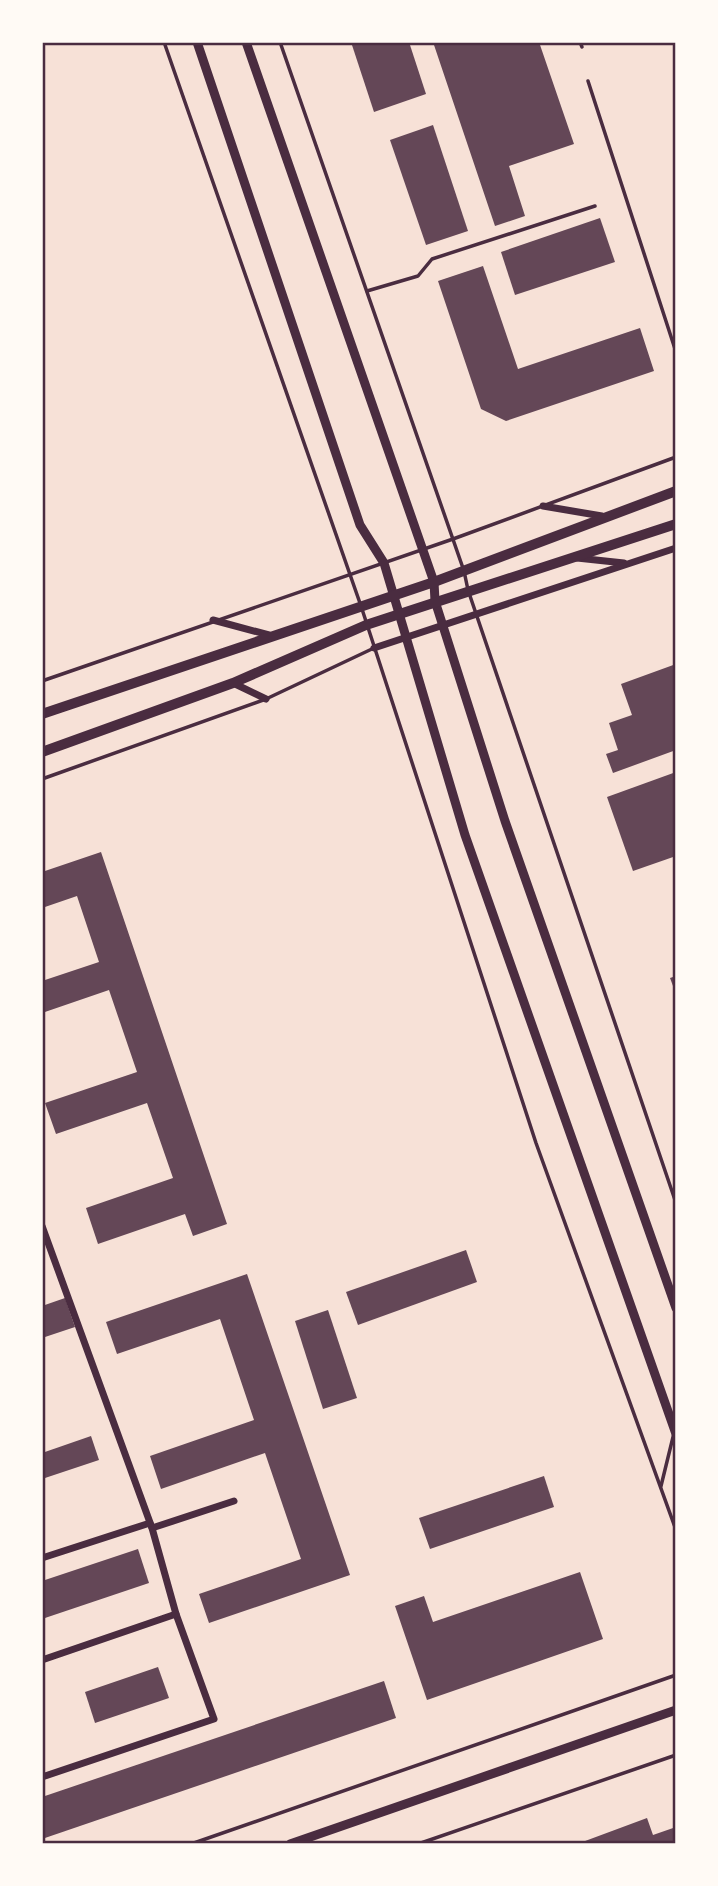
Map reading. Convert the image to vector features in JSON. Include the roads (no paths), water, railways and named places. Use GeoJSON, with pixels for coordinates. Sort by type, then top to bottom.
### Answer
{"type":"FeatureCollection","features":[{"type":"Feature","properties":{"kind":"main road"},"geometry":{"type":"LineString","coordinates":[[42,714],[433,582],[602,516],[676,491]]}},
{"type":"Feature","properties":{"kind":"main road"},"geometry":{"type":"LineString","coordinates":[[42,752],[233,683],[366,625],[676,524]]}},
{"type":"Feature","properties":{"kind":"street"},"geometry":{"type":"LineString","coordinates":[[197,42],[360,525],[384,563],[397,615],[465,835],[675,1432]]}},
{"type":"Feature","properties":{"kind":"street"},"geometry":{"type":"LineString","coordinates":[[246,42],[423,550],[433,582],[435,601],[505,821],[676,1308]]}},
{"type":"Feature","properties":{"kind":"street"},"geometry":{"type":"LineString","coordinates":[[543,506],[602,516]]}},
{"type":"Feature","properties":{"kind":"street"},"geometry":{"type":"LineString","coordinates":[[374,648],[475,612],[676,548]]}},
{"type":"Feature","properties":{"kind":"street"},"geometry":{"type":"LineString","coordinates":[[573,557],[627,563]]}},
{"type":"Feature","properties":{"kind":"street"},"geometry":{"type":"LineString","coordinates":[[213,620],[270,635]]}},
{"type":"Feature","properties":{"kind":"street"},"geometry":{"type":"LineString","coordinates":[[233,683],[266,699]]}},
{"type":"Feature","properties":{"kind":"street"},"geometry":{"type":"LineString","coordinates":[[42,1226],[151,1526],[176,1614],[214,1719],[42,1777]]}},
{"type":"Feature","properties":{"kind":"street"},"geometry":{"type":"LineString","coordinates":[[42,1558],[233,1501]]}},
{"type":"Feature","properties":{"kind":"street"},"geometry":{"type":"LineString","coordinates":[[42,1660],[176,1614]]}},
{"type":"Feature","properties":{"kind":"street"},"geometry":{"type":"LineString","coordinates":[[290,1844],[676,1710]]}},
{"type":"Feature","properties":{"kind":"lane"},"geometry":{"type":"LineString","coordinates":[[164,42],[361,606],[537,1143],[676,1530]]}},
{"type":"Feature","properties":{"kind":"lane"},"geometry":{"type":"LineString","coordinates":[[280,42],[464,571],[475,612],[676,1203]]}},
{"type":"Feature","properties":{"kind":"lane"},"geometry":{"type":"LineString","coordinates":[[588,81],[676,352]]}},
{"type":"Feature","properties":{"kind":"lane"},"geometry":{"type":"LineString","coordinates":[[367,291],[418,276],[432,259],[595,206]]}},
{"type":"Feature","properties":{"kind":"lane"},"geometry":{"type":"LineString","coordinates":[[42,681],[423,550],[676,457]]}},
{"type":"Feature","properties":{"kind":"lane"},"geometry":{"type":"LineString","coordinates":[[42,779],[266,699],[374,648]]}},
{"type":"Feature","properties":{"kind":"lane"},"geometry":{"type":"LineString","coordinates":[[661,1488],[675,1432]]}},
{"type":"Feature","properties":{"kind":"lane"},"geometry":{"type":"LineString","coordinates":[[191,1844],[676,1675]]}},
{"type":"Feature","properties":{"kind":"lane"},"geometry":{"type":"LineString","coordinates":[[418,1844],[676,1755]]}}]}
